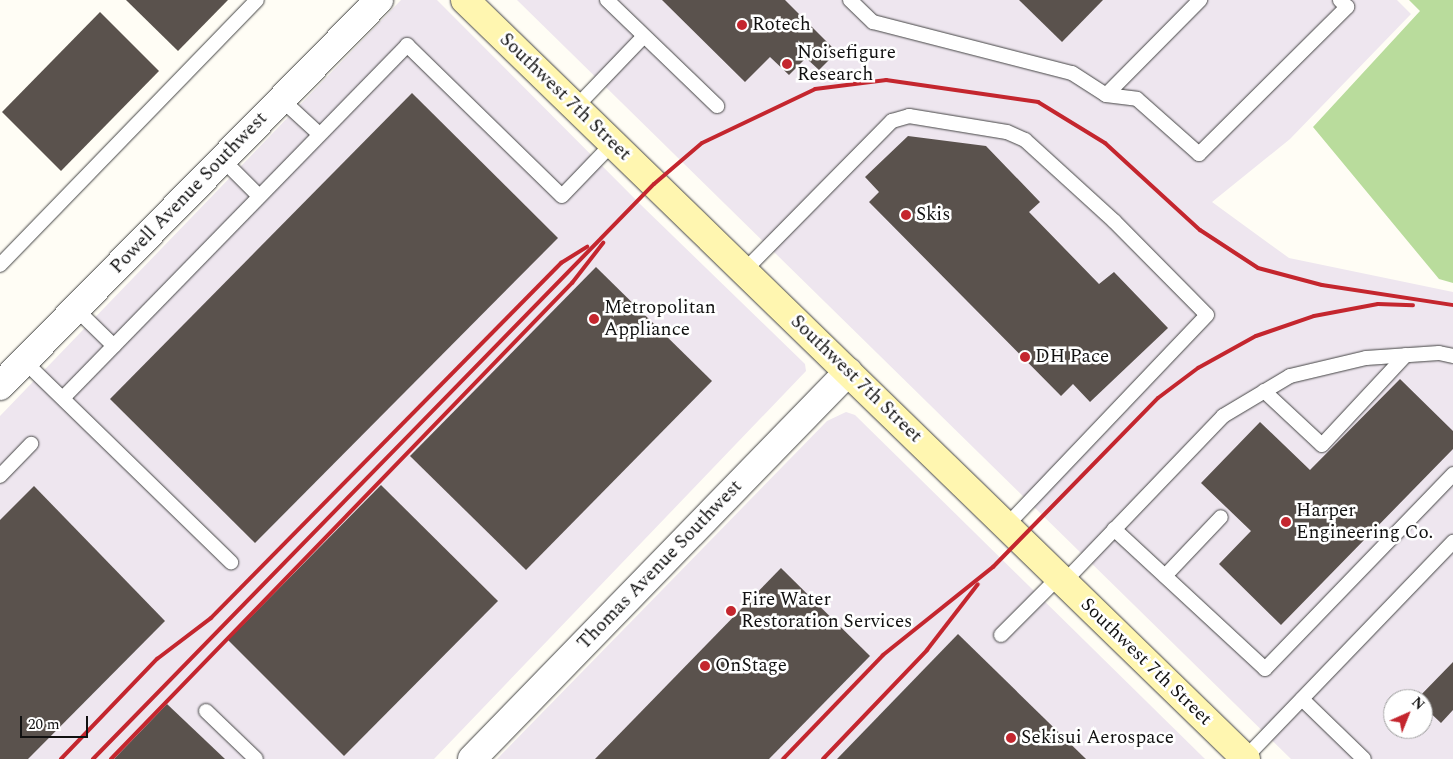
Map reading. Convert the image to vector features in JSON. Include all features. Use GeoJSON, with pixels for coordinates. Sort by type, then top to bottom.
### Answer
{"type":"FeatureCollection","features":[{"type":"Feature","properties":{"kind":"street","name":"Powell Avenue Southwest"},"geometry":{"type":"LineString","coordinates":[[0,386],[379,0]]}},
{"type":"Feature","properties":{"kind":"street","name":"Southwest 7th Street"},"geometry":{"type":"LineString","coordinates":[[465,0],[1061,579],[1237,756]]}},
{"type":"Feature","properties":{"kind":"street","name":"Thomas Avenue Southwest"},"geometry":{"type":"LineString","coordinates":[[472,759],[848,372]]}},
{"type":"Feature","properties":{"kind":"lane"},"geometry":{"type":"LineString","coordinates":[[0,265],[257,0]]}},
{"type":"Feature","properties":{"kind":"lane"},"geometry":{"type":"LineString","coordinates":[[607,0],[717,106]]}},
{"type":"Feature","properties":{"kind":"lane"},"geometry":{"type":"LineString","coordinates":[[850,0],[873,22],[1072,73],[1106,95],[1137,99],[1199,154],[1347,7],[1340,0]]}},
{"type":"Feature","properties":{"kind":"lane"},"geometry":{"type":"LineString","coordinates":[[1106,95],[1200,0]]}},
{"type":"Feature","properties":{"kind":"lane"},"geometry":{"type":"LineString","coordinates":[[576,108],[644,36]]}},
{"type":"Feature","properties":{"kind":"lane"},"geometry":{"type":"LineString","coordinates":[[63,398],[407,45],[562,196],[613,143]]}},
{"type":"Feature","properties":{"kind":"lane"},"geometry":{"type":"LineString","coordinates":[[281,99],[319,134]]}},
{"type":"Feature","properties":{"kind":"lane"},"geometry":{"type":"LineString","coordinates":[[744,271],[892,121],[909,116],[1007,132],[1025,140],[1114,221],[1208,315],[1006,526]]}},
{"type":"Feature","properties":{"kind":"lane"},"geometry":{"type":"LineString","coordinates":[[222,159],[259,196]]}},
{"type":"Feature","properties":{"kind":"lane"},"geometry":{"type":"LineString","coordinates":[[76,309],[114,346]]}},
{"type":"Feature","properties":{"kind":"lane"},"geometry":{"type":"LineString","coordinates":[[1001,635],[1114,529],[1222,416],[1290,376],[1366,358],[1439,353],[1453,356]]}},
{"type":"Feature","properties":{"kind":"lane"},"geometry":{"type":"LineString","coordinates":[[1264,392],[1322,445],[1406,355]]}},
{"type":"Feature","properties":{"kind":"lane"},"geometry":{"type":"LineString","coordinates":[[24,361],[231,562]]}},
{"type":"Feature","properties":{"kind":"lane"},"geometry":{"type":"LineString","coordinates":[[0,476],[31,444]]}},
{"type":"Feature","properties":{"kind":"lane"},"geometry":{"type":"LineString","coordinates":[[1114,529],[1265,669],[1453,474]]}},
{"type":"Feature","properties":{"kind":"lane"},"geometry":{"type":"LineString","coordinates":[[1164,576],[1221,517]]}},
{"type":"Feature","properties":{"kind":"lane"},"geometry":{"type":"LineString","coordinates":[[1237,756],[1302,699],[1453,542]]}},
{"type":"Feature","properties":{"kind":"lane"},"geometry":{"type":"LineString","coordinates":[[1302,699],[1364,759]]}},
{"type":"Feature","properties":{"kind":"lane"},"geometry":{"type":"LineString","coordinates":[[206,711],[256,759]]}},
{"type":"Feature","properties":{"kind":"shaded area"},"geometry":{"type":"Polygon","coordinates":[[[401,0],[437,0],[640,204],[805,364],[806,371],[434,759],[0,759],[0,416],[401,0]]]}},
{"type":"Feature","properties":{"kind":"shaded area"},"geometry":{"type":"Polygon","coordinates":[[[517,0],[1397,0],[1411,14],[1290,139],[1212,202],[1289,258],[1453,292],[1453,759],[1291,759],[517,0]]]}},
{"type":"Feature","properties":{"kind":"shaded area"},"geometry":{"type":"Polygon","coordinates":[[[846,412],[855,415],[1205,759],[497,759],[827,421],[846,412]]]}},
{"type":"Feature","properties":{"kind":"green space"},"geometry":{"type":"Polygon","coordinates":[[[1409,0],[1453,0],[1453,283],[1439,279],[1313,127],[1420,11],[1409,0]]]}},
{"type":"Feature","properties":{"kind":"building"},"geometry":{"type":"Polygon","coordinates":[[[126,0],[228,0],[178,51],[126,0]]]}},
{"type":"Feature","properties":{"kind":"building"},"geometry":{"type":"Polygon","coordinates":[[[662,0],[785,0],[837,52],[819,70],[806,58],[789,75],[770,57],[745,82],[662,0]]]}},
{"type":"Feature","properties":{"kind":"building"},"geometry":{"type":"Polygon","coordinates":[[[1019,0],[1103,0],[1062,42],[1019,0]]]}},
{"type":"Feature","properties":{"kind":"building"},"geometry":{"type":"Polygon","coordinates":[[[100,12],[159,71],[61,171],[2,112],[100,12]]]}},
{"type":"Feature","properties":{"kind":"building"},"geometry":{"type":"Polygon","coordinates":[[[412,93],[558,238],[255,543],[110,399],[412,93]]]}},
{"type":"Feature","properties":{"kind":"building"},"geometry":{"type":"Polygon","coordinates":[[[908,136],[986,146],[1040,202],[1029,212],[1099,284],[1114,272],[1168,328],[1090,402],[1073,384],[1061,396],[869,202],[879,192],[865,177],[908,136]]]}},
{"type":"Feature","properties":{"kind":"building"},"geometry":{"type":"Polygon","coordinates":[[[596,267],[712,381],[526,570],[410,456],[596,267]]]}},
{"type":"Feature","properties":{"kind":"building"},"geometry":{"type":"Polygon","coordinates":[[[1400,379],[1453,431],[1453,449],[1281,625],[1219,564],[1251,531],[1201,483],[1260,422],[1310,470],[1400,379]]]}},
{"type":"Feature","properties":{"kind":"building"},"geometry":{"type":"Polygon","coordinates":[[[381,485],[498,601],[344,756],[228,640],[381,485]]]}},
{"type":"Feature","properties":{"kind":"building"},"geometry":{"type":"Polygon","coordinates":[[[34,486],[165,621],[28,759],[0,759],[0,520],[34,486]]]}},
{"type":"Feature","properties":{"kind":"building"},"geometry":{"type":"Polygon","coordinates":[[[781,568],[870,656],[769,759],[595,759],[781,568]]]}},
{"type":"Feature","properties":{"kind":"building"},"geometry":{"type":"Polygon","coordinates":[[[958,634],[1086,759],[837,759],[958,634]]]}},
{"type":"Feature","properties":{"kind":"building"},"geometry":{"type":"Polygon","coordinates":[[[1453,662],[1453,710],[1441,723],[1433,715],[1433,689],[1427,689],[1453,662]]]}},
{"type":"Feature","properties":{"kind":"building"},"geometry":{"type":"Polygon","coordinates":[[[167,704],[225,759],[114,759],[167,704]]]}},
{"type":"Feature","properties":{"kind":"railway"},"geometry":{"type":"LineString","coordinates":[[93,759],[654,184],[702,143],[815,89],[886,80],[1038,102],[1105,143],[1200,230],[1258,268],[1322,285],[1453,305]]}},
{"type":"Feature","properties":{"kind":"railway"},"geometry":{"type":"LineString","coordinates":[[111,759],[572,283],[603,243]]}},
{"type":"Feature","properties":{"kind":"railway"},"geometry":{"type":"LineString","coordinates":[[61,759],[157,659],[211,618],[561,263],[587,247]]}},
{"type":"Feature","properties":{"kind":"railway"},"geometry":{"type":"LineString","coordinates":[[783,759],[883,655],[993,567],[1158,398],[1198,368],[1256,336],[1314,316],[1378,304],[1413,305]]}},
{"type":"Feature","properties":{"kind":"railway"},"geometry":{"type":"LineString","coordinates":[[823,759],[927,650],[978,584]]}},
{"type":"Feature","properties":{"kind":"place","name":"Rotech"},"geometry":{"type":"Point","coordinates":[742,25]}},
{"type":"Feature","properties":{"kind":"place","name":"Noisefigure Research"},"geometry":{"type":"Point","coordinates":[787,64]}},
{"type":"Feature","properties":{"kind":"place","name":"Skis"},"geometry":{"type":"Point","coordinates":[906,215]}},
{"type":"Feature","properties":{"kind":"place","name":"Metropolitan Appliance"},"geometry":{"type":"Point","coordinates":[594,319]}},
{"type":"Feature","properties":{"kind":"place","name":"DH Pace"},"geometry":{"type":"Point","coordinates":[1025,357]}},
{"type":"Feature","properties":{"kind":"place","name":"Harper Engineering Co."},"geometry":{"type":"Point","coordinates":[1286,522]}},
{"type":"Feature","properties":{"kind":"place","name":"Fire Water Restoration Services"},"geometry":{"type":"Point","coordinates":[731,611]}},
{"type":"Feature","properties":{"kind":"place","name":"OnStage"},"geometry":{"type":"Point","coordinates":[705,666]}},
{"type":"Feature","properties":{"kind":"place","name":"Sekisui Aerospace"},"geometry":{"type":"Point","coordinates":[1011,738]}}]}
